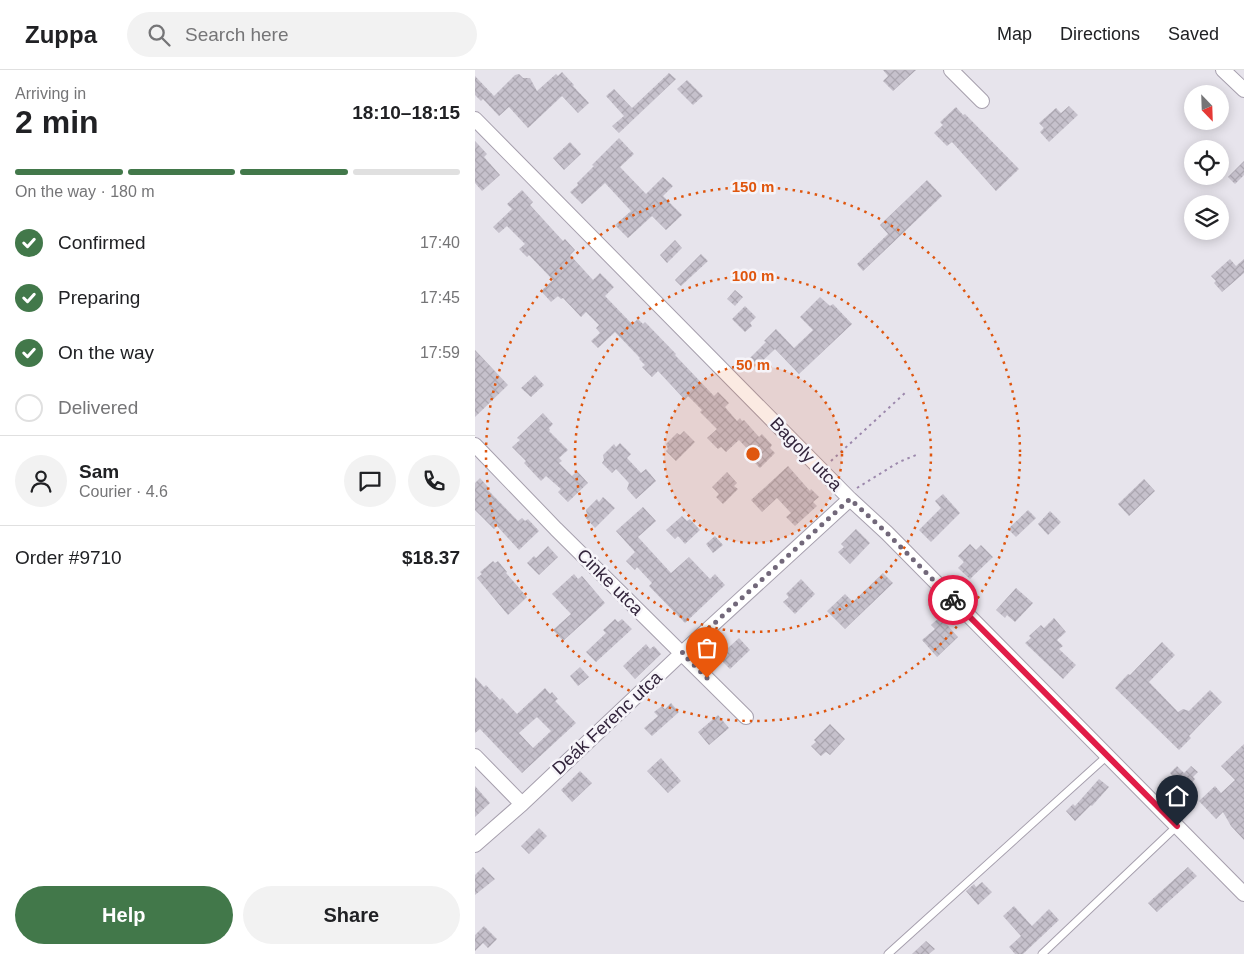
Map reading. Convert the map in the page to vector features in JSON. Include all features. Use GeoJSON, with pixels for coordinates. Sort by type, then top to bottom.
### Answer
{"type":"FeatureCollection","features":[{"type":"Feature","properties":{"kind":"street"},"geometry":{"type":"LineString","coordinates":[[951,70],[982,101]]}},
{"type":"Feature","properties":{"kind":"street"},"geometry":{"type":"LineString","coordinates":[[1223,70],[1244,90]]}},
{"type":"Feature","properties":{"kind":"street","name":"Bagoly utca"},"geometry":{"type":"LineString","coordinates":[[475,119],[1244,894]]}},
{"type":"Feature","properties":{"kind":"street","name":"Cinke utca"},"geometry":{"type":"LineString","coordinates":[[475,445],[551,524],[746,717]]}},
{"type":"Feature","properties":{"kind":"street","name":"Deák Ferenc utca"},"geometry":{"type":"LineString","coordinates":[[475,845],[522,804],[848,497]]}},
{"type":"Feature","properties":{"kind":"street"},"geometry":{"type":"LineString","coordinates":[[475,756],[522,804]]}},
{"type":"Feature","properties":{"kind":"lane"},"geometry":{"type":"LineString","coordinates":[[888,954],[1107,756]]}},
{"type":"Feature","properties":{"kind":"lane"},"geometry":{"type":"LineString","coordinates":[[1041,954],[1177,826]]}},
{"type":"Feature","properties":{"kind":"path"},"geometry":{"type":"LineString","coordinates":[[821,469],[905,393]]}},
{"type":"Feature","properties":{"kind":"path"},"geometry":{"type":"LineString","coordinates":[[848,497],[899,462],[915,455]]}},
{"type":"Feature","properties":{"kind":"building"},"geometry":{"type":"Polygon","coordinates":[[[883,70],[916,70],[893,91],[883,81],[888,76],[883,70]]]}},
{"type":"Feature","properties":{"kind":"building"},"geometry":{"type":"Polygon","coordinates":[[[562,72],[589,103],[578,113],[562,96],[528,128],[509,107],[499,116],[483,99],[481,101],[475,95],[475,76],[494,96],[515,75],[519,74],[523,78],[530,78],[537,91],[556,74],[558,76],[562,72]]]}},
{"type":"Feature","properties":{"kind":"building"},"geometry":{"type":"Polygon","coordinates":[[[669,73],[676,79],[619,133],[612,126],[624,116],[606,96],[614,89],[632,108],[669,73]]]}},
{"type":"Feature","properties":{"kind":"building"},"geometry":{"type":"Polygon","coordinates":[[[687,80],[703,96],[693,105],[677,89],[687,80]]]}},
{"type":"Feature","properties":{"kind":"building"},"geometry":{"type":"Polygon","coordinates":[[[1069,106],[1078,115],[1049,142],[1040,132],[1044,128],[1039,123],[1056,108],[1061,113],[1069,106]]]}},
{"type":"Feature","properties":{"kind":"building"},"geometry":{"type":"Polygon","coordinates":[[[956,107],[1019,169],[996,191],[952,142],[947,146],[934,133],[943,125],[940,122],[956,107]]]}},
{"type":"Feature","properties":{"kind":"building"},"geometry":{"type":"Polygon","coordinates":[[[619,138],[634,154],[620,167],[646,194],[663,177],[673,186],[663,196],[682,215],[666,230],[652,216],[628,238],[615,225],[631,211],[605,183],[582,204],[570,192],[594,166],[592,165],[619,138]]]}},
{"type":"Feature","properties":{"kind":"building"},"geometry":{"type":"Polygon","coordinates":[[[475,141],[487,154],[484,157],[500,175],[482,191],[475,183],[475,141]]]}},
{"type":"Feature","properties":{"kind":"building"},"geometry":{"type":"Polygon","coordinates":[[[570,142],[581,154],[564,170],[553,158],[570,142]]]}},
{"type":"Feature","properties":{"kind":"building"},"geometry":{"type":"Polygon","coordinates":[[[1244,161],[1244,175],[1235,184],[1229,176],[1244,161]]]}},
{"type":"Feature","properties":{"kind":"building"},"geometry":{"type":"Polygon","coordinates":[[[927,180],[942,196],[863,271],[857,264],[888,234],[880,225],[927,180]]]}},
{"type":"Feature","properties":{"kind":"building"},"geometry":{"type":"Polygon","coordinates":[[[522,190],[533,202],[530,205],[563,241],[565,239],[575,250],[570,255],[593,280],[600,273],[614,287],[605,296],[632,324],[638,319],[643,324],[645,322],[714,396],[718,392],[729,403],[725,407],[737,421],[740,418],[742,421],[744,420],[759,437],[762,434],[772,445],[770,448],[775,453],[760,468],[751,459],[754,456],[739,440],[726,452],[721,447],[718,449],[707,438],[717,429],[700,412],[702,410],[688,396],[685,400],[658,371],[652,377],[642,367],[645,365],[640,358],[615,332],[598,348],[591,341],[600,333],[596,328],[599,325],[586,312],[581,317],[563,298],[561,299],[558,296],[551,302],[541,291],[553,280],[529,255],[527,257],[519,249],[525,244],[507,226],[499,233],[493,227],[512,209],[507,204],[522,190]]]}},
{"type":"Feature","properties":{"kind":"building"},"geometry":{"type":"Polygon","coordinates":[[[675,240],[682,248],[667,263],[660,255],[675,240]]]}},
{"type":"Feature","properties":{"kind":"building"},"geometry":{"type":"Polygon","coordinates":[[[701,254],[708,261],[681,286],[675,280],[701,254]]]}},
{"type":"Feature","properties":{"kind":"building"},"geometry":{"type":"Polygon","coordinates":[[[1230,259],[1236,266],[1244,259],[1244,273],[1222,292],[1211,276],[1230,259]]]}},
{"type":"Feature","properties":{"kind":"building"},"geometry":{"type":"Polygon","coordinates":[[[735,290],[743,297],[735,306],[727,299],[735,290]]]}},
{"type":"Feature","properties":{"kind":"building"},"geometry":{"type":"Polygon","coordinates":[[[820,297],[830,306],[833,304],[852,324],[799,374],[775,349],[755,368],[748,360],[776,329],[794,348],[813,330],[800,317],[820,297]]]}},
{"type":"Feature","properties":{"kind":"building"},"geometry":{"type":"Polygon","coordinates":[[[745,306],[756,317],[750,323],[752,326],[745,332],[732,319],[745,306]]]}},
{"type":"Feature","properties":{"kind":"building"},"geometry":{"type":"Polygon","coordinates":[[[475,350],[508,385],[475,417],[475,350]]]}},
{"type":"Feature","properties":{"kind":"building"},"geometry":{"type":"Polygon","coordinates":[[[535,375],[544,385],[531,397],[521,388],[535,375]]]}},
{"type":"Feature","properties":{"kind":"building"},"geometry":{"type":"Polygon","coordinates":[[[543,413],[553,424],[549,431],[568,450],[559,458],[562,461],[559,463],[572,476],[577,471],[588,483],[568,502],[558,492],[561,489],[546,476],[541,481],[524,463],[526,461],[512,447],[520,440],[517,438],[543,413]]]}},
{"type":"Feature","properties":{"kind":"building"},"geometry":{"type":"Polygon","coordinates":[[[684,431],[695,442],[676,461],[666,451],[668,449],[666,444],[677,433],[680,435],[684,431]]]}},
{"type":"Feature","properties":{"kind":"building"},"geometry":{"type":"Polygon","coordinates":[[[620,443],[631,454],[627,458],[641,473],[646,469],[656,481],[636,499],[627,489],[629,483],[616,469],[612,473],[602,463],[604,460],[603,455],[614,444],[616,447],[620,443]]]}},
{"type":"Feature","properties":{"kind":"building"},"geometry":{"type":"Polygon","coordinates":[[[788,466],[810,491],[811,489],[819,497],[813,502],[817,506],[795,526],[786,517],[791,513],[777,498],[762,512],[751,500],[788,466]]]}},
{"type":"Feature","properties":{"kind":"building"},"geometry":{"type":"Polygon","coordinates":[[[727,472],[737,483],[734,486],[738,489],[723,504],[716,497],[719,494],[712,487],[727,472]]]}},
{"type":"Feature","properties":{"kind":"building"},"geometry":{"type":"Polygon","coordinates":[[[480,478],[488,487],[487,489],[518,521],[522,518],[525,521],[528,519],[539,531],[519,550],[497,526],[494,529],[475,510],[475,483],[480,478]]]}},
{"type":"Feature","properties":{"kind":"building"},"geometry":{"type":"Polygon","coordinates":[[[1144,479],[1155,491],[1129,516],[1118,504],[1144,479]]]}},
{"type":"Feature","properties":{"kind":"building"},"geometry":{"type":"Polygon","coordinates":[[[943,494],[960,513],[931,542],[919,530],[941,508],[935,501],[943,494]]]}},
{"type":"Feature","properties":{"kind":"building"},"geometry":{"type":"Polygon","coordinates":[[[603,497],[615,508],[595,528],[585,517],[587,515],[586,510],[597,499],[599,502],[603,497]]]}},
{"type":"Feature","properties":{"kind":"building"},"geometry":{"type":"Polygon","coordinates":[[[643,507],[656,521],[638,537],[671,573],[689,557],[710,579],[715,574],[725,585],[685,623],[649,586],[652,583],[637,567],[635,570],[626,561],[635,552],[616,531],[643,507]]]}},
{"type":"Feature","properties":{"kind":"building"},"geometry":{"type":"Polygon","coordinates":[[[1028,510],[1036,518],[1016,537],[1008,529],[1028,510]]]}},
{"type":"Feature","properties":{"kind":"building"},"geometry":{"type":"Polygon","coordinates":[[[1050,511],[1061,522],[1048,535],[1038,524],[1050,511]]]}},
{"type":"Feature","properties":{"kind":"building"},"geometry":{"type":"Polygon","coordinates":[[[682,516],[687,521],[690,519],[700,530],[685,544],[678,536],[675,539],[666,530],[682,516]]]}},
{"type":"Feature","properties":{"kind":"building"},"geometry":{"type":"Polygon","coordinates":[[[856,529],[870,543],[850,564],[838,552],[844,547],[841,544],[856,529]]]}},
{"type":"Feature","properties":{"kind":"building"},"geometry":{"type":"Polygon","coordinates":[[[715,536],[723,545],[713,553],[706,544],[715,536]]]}},
{"type":"Feature","properties":{"kind":"building"},"geometry":{"type":"Polygon","coordinates":[[[970,544],[976,550],[981,545],[993,557],[970,579],[958,568],[964,562],[958,556],[970,544]]]}},
{"type":"Feature","properties":{"kind":"building"},"geometry":{"type":"Polygon","coordinates":[[[548,546],[558,557],[539,575],[527,563],[534,556],[536,558],[548,546]]]}},
{"type":"Feature","properties":{"kind":"building"},"geometry":{"type":"Polygon","coordinates":[[[493,561],[495,563],[498,561],[527,597],[508,615],[477,578],[482,574],[480,572],[493,561]]]}},
{"type":"Feature","properties":{"kind":"building"},"geometry":{"type":"Polygon","coordinates":[[[883,573],[893,583],[845,629],[827,611],[845,594],[853,602],[883,573]]]}},
{"type":"Feature","properties":{"kind":"building"},"geometry":{"type":"Polygon","coordinates":[[[574,574],[578,579],[582,576],[605,603],[563,641],[553,630],[571,614],[552,594],[574,574]]]}},
{"type":"Feature","properties":{"kind":"building"},"geometry":{"type":"Polygon","coordinates":[[[801,579],[815,594],[795,614],[783,602],[789,597],[786,594],[801,579]]]}},
{"type":"Feature","properties":{"kind":"building"},"geometry":{"type":"Polygon","coordinates":[[[1016,588],[1033,603],[1015,622],[1007,615],[1005,618],[996,610],[1016,588]]]}},
{"type":"Feature","properties":{"kind":"building"},"geometry":{"type":"Polygon","coordinates":[[[940,617],[958,637],[937,657],[922,640],[935,629],[931,625],[940,617]]]}},
{"type":"Feature","properties":{"kind":"building"},"geometry":{"type":"Polygon","coordinates":[[[1054,618],[1066,632],[1057,640],[1063,646],[1059,649],[1076,665],[1063,679],[1025,643],[1031,638],[1029,636],[1041,625],[1044,628],[1054,618]]]}},
{"type":"Feature","properties":{"kind":"building"},"geometry":{"type":"Polygon","coordinates":[[[615,619],[618,622],[622,619],[632,629],[596,662],[586,652],[606,633],[603,630],[615,619]]]}},
{"type":"Feature","properties":{"kind":"building"},"geometry":{"type":"Polygon","coordinates":[[[739,638],[750,650],[730,669],[715,654],[724,646],[727,649],[739,638]]]}},
{"type":"Feature","properties":{"kind":"building"},"geometry":{"type":"Polygon","coordinates":[[[1162,642],[1175,655],[1149,682],[1178,712],[1183,709],[1189,711],[1210,690],[1222,702],[1189,736],[1191,738],[1179,750],[1115,688],[1162,642]]]}},
{"type":"Feature","properties":{"kind":"building"},"geometry":{"type":"Polygon","coordinates":[[[646,644],[650,649],[654,646],[661,654],[635,679],[623,666],[646,644]]]}},
{"type":"Feature","properties":{"kind":"building"},"geometry":{"type":"Polygon","coordinates":[[[580,667],[589,677],[578,686],[570,676],[580,667]]]}},
{"type":"Feature","properties":{"kind":"building"},"geometry":{"type":"Polygon","coordinates":[[[475,677],[484,687],[486,685],[500,700],[502,698],[517,714],[545,688],[550,694],[552,692],[558,699],[555,701],[576,723],[522,773],[480,729],[475,733],[475,677]],[[537,717],[519,733],[533,748],[551,731],[537,717]]]}},
{"type":"Feature","properties":{"kind":"building"},"geometry":{"type":"Polygon","coordinates":[[[671,703],[679,712],[652,736],[644,728],[658,716],[654,712],[662,706],[665,709],[671,703]]]}},
{"type":"Feature","properties":{"kind":"building"},"geometry":{"type":"Polygon","coordinates":[[[718,715],[729,728],[709,745],[698,732],[718,715]]]}},
{"type":"Feature","properties":{"kind":"building"},"geometry":{"type":"Polygon","coordinates":[[[830,724],[845,739],[830,755],[826,752],[821,756],[811,746],[816,742],[814,740],[830,724]]]}},
{"type":"Feature","properties":{"kind":"building"},"geometry":{"type":"Polygon","coordinates":[[[1244,744],[1244,840],[1231,826],[1223,812],[1216,819],[1199,801],[1215,786],[1221,793],[1235,780],[1221,766],[1244,744]]]}},
{"type":"Feature","properties":{"kind":"building"},"geometry":{"type":"Polygon","coordinates":[[[661,758],[681,781],[668,793],[647,771],[661,758]]]}},
{"type":"Feature","properties":{"kind":"building"},"geometry":{"type":"Polygon","coordinates":[[[1177,766],[1184,773],[1191,766],[1198,772],[1193,777],[1195,779],[1184,790],[1170,773],[1177,766]]]}},
{"type":"Feature","properties":{"kind":"building"},"geometry":{"type":"Polygon","coordinates":[[[580,771],[592,783],[572,802],[561,790],[580,771]]]}},
{"type":"Feature","properties":{"kind":"building"},"geometry":{"type":"Polygon","coordinates":[[[1099,779],[1109,787],[1075,821],[1066,811],[1073,804],[1075,806],[1099,779]]]}},
{"type":"Feature","properties":{"kind":"building"},"geometry":{"type":"Polygon","coordinates":[[[475,786],[490,803],[475,817],[475,786]]]}},
{"type":"Feature","properties":{"kind":"building"},"geometry":{"type":"Polygon","coordinates":[[[539,828],[547,836],[529,854],[521,846],[539,828]]]}},
{"type":"Feature","properties":{"kind":"building"},"geometry":{"type":"Polygon","coordinates":[[[483,867],[495,879],[475,895],[475,875],[483,867]]]}},
{"type":"Feature","properties":{"kind":"building"},"geometry":{"type":"Polygon","coordinates":[[[1188,867],[1197,876],[1157,912],[1148,903],[1188,867]]]}},
{"type":"Feature","properties":{"kind":"building"},"geometry":{"type":"Polygon","coordinates":[[[982,882],[992,892],[978,905],[966,891],[974,884],[976,887],[982,882]]]}},
{"type":"Feature","properties":{"kind":"building"},"geometry":{"type":"Polygon","coordinates":[[[1014,906],[1032,926],[1049,909],[1059,920],[1023,954],[1015,954],[1009,947],[1021,936],[1003,916],[1014,906]]]}},
{"type":"Feature","properties":{"kind":"building"},"geometry":{"type":"Polygon","coordinates":[[[484,926],[497,939],[488,948],[483,943],[475,951],[475,935],[484,926]]]}},
{"type":"Feature","properties":{"kind":"building"},"geometry":{"type":"Polygon","coordinates":[[[926,941],[935,949],[929,954],[912,954],[926,941]]]}},
{"type":"Feature","properties":{"kind":"way so far"},"geometry":{"type":"LineString","coordinates":[[707,678],[682,653],[850,499],[887,533],[953,600]]}},
{"type":"Feature","properties":{"kind":"route"},"geometry":{"type":"LineString","coordinates":[[953,600],[1177,826]]}}]}
